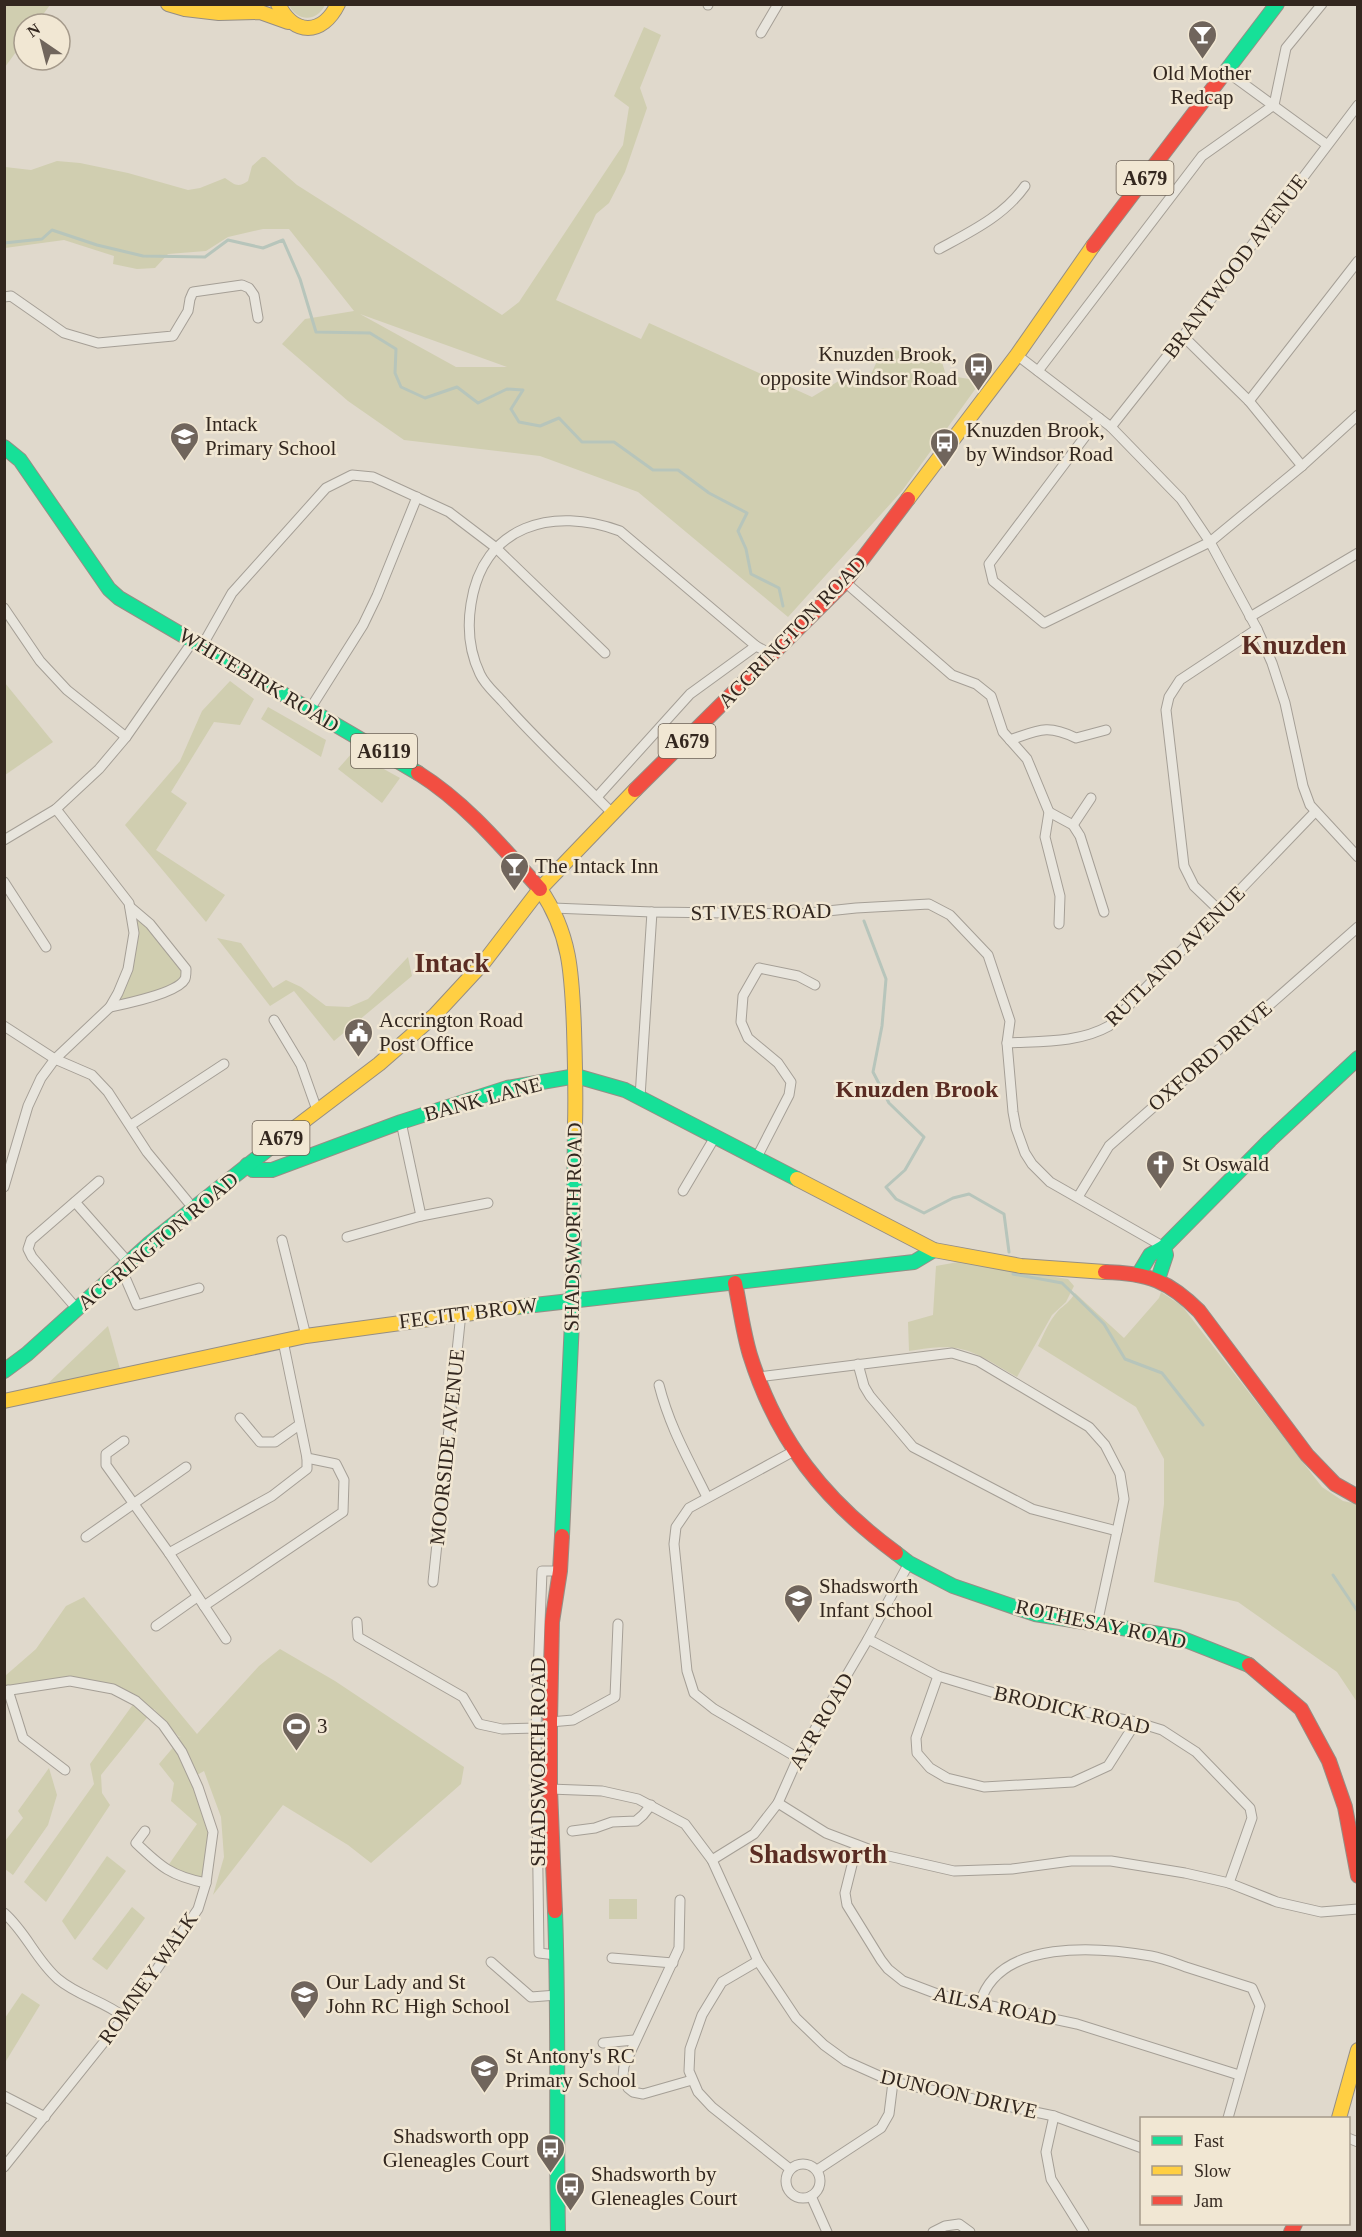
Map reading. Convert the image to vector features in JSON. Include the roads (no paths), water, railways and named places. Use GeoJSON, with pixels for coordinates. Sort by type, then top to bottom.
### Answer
{"type":"FeatureCollection","features":[{"type":"Feature","properties":{"kind":"main road"},"geometry":{"type":"LineString","coordinates":[[168,4],[185,9],[219,13],[260,12],[297,27],[314,28],[330,20],[338,4]]}},
{"type":"Feature","properties":{"kind":"main road"},"geometry":{"type":"LineString","coordinates":[[278,4],[288,22]]}},
{"type":"Feature","properties":{"kind":"main road","name":"ACCRINGTON ROAD"},"geometry":{"type":"LineString","coordinates":[[4,1371],[27,1354],[124,1265],[193,1208],[379,1064],[435,1015],[484,962],[540,889],[612,813],[845,582],[1017,355],[1098,239],[1277,4]]}},
{"type":"Feature","properties":{"kind":"main road","name":"WHITEBIRK ROAD"},"geometry":{"type":"LineString","coordinates":[[4,447],[20,460],[34,478],[109,589],[119,598],[424,777],[452,798],[498,842],[540,889]]}},
{"type":"Feature","properties":{"kind":"main road","name":"SHADSWORTH ROAD"},"geometry":{"type":"LineString","coordinates":[[540,889],[553,908],[563,933],[572,972],[576,1076],[573,1300],[560,1571],[552,1622],[550,1726],[557,1995],[558,2232]]}},
{"type":"Feature","properties":{"kind":"main road"},"geometry":{"type":"LineString","coordinates":[[1138,1275],[1150,1255],[1164,1247],[1270,1140],[1358,1058]]}},
{"type":"Feature","properties":{"kind":"main road","name":"BANK LANE"},"geometry":{"type":"LineString","coordinates":[[247,1165],[253,1170],[272,1170],[401,1122],[507,1088],[576,1076],[625,1090],[640,1097],[934,1250]]}},
{"type":"Feature","properties":{"kind":"main road"},"geometry":{"type":"LineString","coordinates":[[1158,1279],[1166,1255],[1164,1247]]}},
{"type":"Feature","properties":{"kind":"main road"},"geometry":{"type":"LineString","coordinates":[[934,1250],[964,1258],[1022,1268],[1138,1275],[1158,1279],[1174,1288],[1199,1311],[1307,1455],[1335,1484],[1358,1497]]}},
{"type":"Feature","properties":{"kind":"main road","name":"FECITT BROW"},"geometry":{"type":"LineString","coordinates":[[4,1401],[306,1336],[461,1312],[914,1262],[934,1250]]}},
{"type":"Feature","properties":{"kind":"main road","name":"ROTHESAY ROAD"},"geometry":{"type":"LineString","coordinates":[[735,1283],[750,1354],[773,1414],[794,1451],[814,1479],[833,1498],[878,1540],[909,1563],[953,1586],[1035,1614],[1178,1637],[1252,1666],[1301,1709],[1329,1761],[1349,1807],[1358,1876]]}},
{"type":"Feature","properties":{"kind":"main road"},"geometry":{"type":"LineString","coordinates":[[1339,2117],[1358,2050]]}},
{"type":"Feature","properties":{"kind":"street"},"geometry":{"type":"LineString","coordinates":[[761,33],[778,4]]}},
{"type":"Feature","properties":{"kind":"street"},"geometry":{"type":"LineString","coordinates":[[1038,370],[1202,156],[1274,105],[1286,48],[1322,4]]}},
{"type":"Feature","properties":{"kind":"street"},"geometry":{"type":"LineString","coordinates":[[1226,70],[1326,144]]}},
{"type":"Feature","properties":{"kind":"street","name":"BRANTWOOD AVENUE"},"geometry":{"type":"LineString","coordinates":[[1111,427],[1358,105]]}},
{"type":"Feature","properties":{"kind":"street"},"geometry":{"type":"LineString","coordinates":[[939,249],[992,218],[1025,186]]}},
{"type":"Feature","properties":{"kind":"street"},"geometry":{"type":"LineString","coordinates":[[1249,401],[1358,261]]}},
{"type":"Feature","properties":{"kind":"street"},"geometry":{"type":"LineString","coordinates":[[4,297],[10,296],[63,333],[98,343],[173,336],[188,311],[193,292],[203,290],[242,285],[249,288],[254,296],[258,318]]}},
{"type":"Feature","properties":{"kind":"street"},"geometry":{"type":"LineString","coordinates":[[1183,336],[1249,401],[1302,466]]}},
{"type":"Feature","properties":{"kind":"street"},"geometry":{"type":"LineString","coordinates":[[1017,355],[1111,427],[1181,499],[1210,542],[1257,629],[1272,663],[1305,792],[1315,812],[1358,856]]}},
{"type":"Feature","properties":{"kind":"street"},"geometry":{"type":"LineString","coordinates":[[1099,418],[989,564],[993,581],[1044,623],[1210,542],[1302,466],[1358,415]]}},
{"type":"Feature","properties":{"kind":"street"},"geometry":{"type":"LineString","coordinates":[[4,840],[56,809],[99,769],[197,644],[232,593],[326,488],[352,475],[374,477],[449,512],[495,547],[605,653]]}},
{"type":"Feature","properties":{"kind":"street"},"geometry":{"type":"LineString","coordinates":[[310,709],[363,624],[377,596],[417,497]]}},
{"type":"Feature","properties":{"kind":"street"},"geometry":{"type":"LineString","coordinates":[[612,813],[521,723],[481,677],[470,649],[468,623],[474,585],[495,547],[526,527],[555,520],[574,519],[597,523],[620,531],[756,646],[773,655]]}},
{"type":"Feature","properties":{"kind":"street"},"geometry":{"type":"LineString","coordinates":[[1250,617],[1358,553]]}},
{"type":"Feature","properties":{"kind":"street"},"geometry":{"type":"LineString","coordinates":[[845,582],[952,675],[976,684],[991,696],[1003,732],[1027,759],[1049,812],[1045,837],[1060,896],[1059,924]]}},
{"type":"Feature","properties":{"kind":"street"},"geometry":{"type":"LineString","coordinates":[[4,608],[40,661],[67,690],[126,737]]}},
{"type":"Feature","properties":{"kind":"street"},"geometry":{"type":"LineString","coordinates":[[1220,911],[1194,886],[1184,866],[1166,710],[1169,697],[1180,680],[1257,629]]}},
{"type":"Feature","properties":{"kind":"street","name":"ACCRINGTON ROAD"},"geometry":{"type":"LineString","coordinates":[[597,797],[690,694],[756,646]]}},
{"type":"Feature","properties":{"kind":"street"},"geometry":{"type":"LineString","coordinates":[[1010,740],[1040,729],[1059,730],[1076,738],[1106,730]]}},
{"type":"Feature","properties":{"kind":"street"},"geometry":{"type":"LineString","coordinates":[[1072,825],[1091,798]]}},
{"type":"Feature","properties":{"kind":"street"},"geometry":{"type":"LineString","coordinates":[[56,809],[130,907],[150,924],[186,969],[186,978],[179,986],[138,1002],[110,1007]]}},
{"type":"Feature","properties":{"kind":"street"},"geometry":{"type":"LineString","coordinates":[[1049,812],[1072,825],[1080,836],[1104,912]]}},
{"type":"Feature","properties":{"kind":"street","name":"RUTLAND AVENUE"},"geometry":{"type":"LineString","coordinates":[[1007,1042],[1069,1039],[1100,1031],[1109,1026],[1315,812]]}},
{"type":"Feature","properties":{"kind":"street"},"geometry":{"type":"LineString","coordinates":[[4,882],[46,947]]}},
{"type":"Feature","properties":{"kind":"street","name":"ST IVES ROAD"},"geometry":{"type":"LineString","coordinates":[[553,908],[809,914],[856,908],[929,904],[950,915],[988,955],[1010,1021],[1007,1042],[1013,1112],[1020,1143],[1032,1164],[1041,1174],[1064,1191],[1164,1247]]}},
{"type":"Feature","properties":{"kind":"street"},"geometry":{"type":"LineString","coordinates":[[4,1187],[6,1172],[28,1106],[41,1078],[55,1059],[110,1007],[118,993],[128,969],[134,933],[130,907]]}},
{"type":"Feature","properties":{"kind":"street"},"geometry":{"type":"LineString","coordinates":[[640,1097],[652,912]]}},
{"type":"Feature","properties":{"kind":"street","name":"OXFORD DRIVE"},"geometry":{"type":"LineString","coordinates":[[1078,1197],[1109,1146],[1358,927]]}},
{"type":"Feature","properties":{"kind":"street"},"geometry":{"type":"LineString","coordinates":[[756,1159],[789,1095],[791,1082],[778,1063],[747,1038],[741,1022],[743,996],[759,968],[798,976],[815,985]]}},
{"type":"Feature","properties":{"kind":"street"},"geometry":{"type":"LineString","coordinates":[[274,1020],[301,1065],[317,1110]]}},
{"type":"Feature","properties":{"kind":"street"},"geometry":{"type":"LineString","coordinates":[[4,1026],[55,1059],[92,1075],[108,1092],[147,1152],[193,1208]]}},
{"type":"Feature","properties":{"kind":"street"},"geometry":{"type":"LineString","coordinates":[[131,1125],[224,1064]]}},
{"type":"Feature","properties":{"kind":"street"},"geometry":{"type":"LineString","coordinates":[[401,1122],[421,1216]]}},
{"type":"Feature","properties":{"kind":"street"},"geometry":{"type":"LineString","coordinates":[[683,1191],[715,1137]]}},
{"type":"Feature","properties":{"kind":"street"},"geometry":{"type":"LineString","coordinates":[[77,1309],[32,1257],[28,1249],[31,1240],[99,1181]]}},
{"type":"Feature","properties":{"kind":"street"},"geometry":{"type":"LineString","coordinates":[[75,1202],[124,1265],[137,1305],[199,1288]]}},
{"type":"Feature","properties":{"kind":"street"},"geometry":{"type":"LineString","coordinates":[[347,1237],[421,1216],[488,1203]]}},
{"type":"Feature","properties":{"kind":"street"},"geometry":{"type":"LineString","coordinates":[[282,1240],[306,1336]]}},
{"type":"Feature","properties":{"kind":"street","name":"MOORSIDE AVENUE"},"geometry":{"type":"LineString","coordinates":[[433,1582],[461,1312]]}},
{"type":"Feature","properties":{"kind":"street"},"geometry":{"type":"LineString","coordinates":[[169,1553],[272,1496],[307,1469],[307,1458],[283,1341]]}},
{"type":"Feature","properties":{"kind":"street"},"geometry":{"type":"LineString","coordinates":[[758,1377],[952,1353],[978,1361],[1089,1427],[1105,1445],[1120,1474],[1124,1499],[1098,1624]]}},
{"type":"Feature","properties":{"kind":"street"},"geometry":{"type":"LineString","coordinates":[[858,1364],[864,1386],[870,1396],[913,1447],[1032,1509],[1117,1531]]}},
{"type":"Feature","properties":{"kind":"street"},"geometry":{"type":"LineString","coordinates":[[659,1385],[678,1443],[707,1497]]}},
{"type":"Feature","properties":{"kind":"street"},"geometry":{"type":"LineString","coordinates":[[240,1418],[260,1442],[275,1442],[299,1425]]}},
{"type":"Feature","properties":{"kind":"street"},"geometry":{"type":"LineString","coordinates":[[124,1441],[106,1454],[106,1465],[169,1553],[226,1639]]}},
{"type":"Feature","properties":{"kind":"street"},"geometry":{"type":"LineString","coordinates":[[794,1451],[707,1497],[684,1514],[674,1533],[690,1686],[694,1693],[714,1709],[798,1758]]}},
{"type":"Feature","properties":{"kind":"street"},"geometry":{"type":"LineString","coordinates":[[204,1606],[343,1512],[344,1480],[336,1464],[307,1458]]}},
{"type":"Feature","properties":{"kind":"street"},"geometry":{"type":"LineString","coordinates":[[86,1537],[186,1467]]}},
{"type":"Feature","properties":{"kind":"street","name":"AYR ROAD"},"geometry":{"type":"LineString","coordinates":[[712,1860],[754,1834],[778,1803],[798,1758],[868,1639],[909,1563]]}},
{"type":"Feature","properties":{"kind":"street","name":"SHADSWORTH ROAD"},"geometry":{"type":"LineString","coordinates":[[556,1955],[539,1953],[536,1728],[542,1571],[560,1571]]}},
{"type":"Feature","properties":{"kind":"street"},"geometry":{"type":"LineString","coordinates":[[156,1626],[197,1597]]}},
{"type":"Feature","properties":{"kind":"street"},"geometry":{"type":"LineString","coordinates":[[357,1622],[358,1637],[463,1697],[479,1724],[502,1729],[536,1728],[573,1720],[615,1697],[618,1624]]}},
{"type":"Feature","properties":{"kind":"street","name":"BRODICK ROAD"},"geometry":{"type":"LineString","coordinates":[[868,1639],[938,1676],[1001,1695],[1136,1722],[1162,1730],[1196,1752],[1250,1808],[1252,1818],[1229,1883]]}},
{"type":"Feature","properties":{"kind":"street"},"geometry":{"type":"LineString","coordinates":[[938,1676],[916,1738],[917,1753],[930,1768],[947,1778],[984,1787],[1072,1782],[1108,1766],[1136,1722]]}},
{"type":"Feature","properties":{"kind":"street","name":"ROMNEY WALK"},"geometry":{"type":"LineString","coordinates":[[4,2168],[124,2017],[198,1909],[206,1883],[213,1832],[198,1787],[182,1752],[163,1725],[136,1701],[113,1689],[70,1681],[6,1691]]}},
{"type":"Feature","properties":{"kind":"street"},"geometry":{"type":"LineString","coordinates":[[6,1691],[23,1738],[65,1770]]}},
{"type":"Feature","properties":{"kind":"street","name":"DUNOON DRIVE"},"geometry":{"type":"LineString","coordinates":[[550,1789],[602,1791],[638,1799],[685,1824],[712,1860],[758,1961],[796,2018],[846,2061],[893,2082],[1054,2116],[1140,2147]]}},
{"type":"Feature","properties":{"kind":"street"},"geometry":{"type":"LineString","coordinates":[[778,1803],[826,1833],[857,1845],[884,1855],[954,1871],[1012,1869],[1071,1861],[1112,1861],[1229,1883],[1277,1902],[1321,1912],[1358,1909]]}},
{"type":"Feature","properties":{"kind":"street"},"geometry":{"type":"LineString","coordinates":[[572,1831],[595,1828],[612,1822],[636,1821],[651,1805]]}},
{"type":"Feature","properties":{"kind":"street"},"geometry":{"type":"LineString","coordinates":[[145,1831],[136,1843],[160,1865],[185,1879],[206,1883]]}},
{"type":"Feature","properties":{"kind":"street","name":"AILSA ROAD"},"geometry":{"type":"LineString","coordinates":[[857,1845],[847,1881],[845,1899],[888,1969],[903,1982],[925,1991],[1077,2024],[1239,2075]]}},
{"type":"Feature","properties":{"kind":"street"},"geometry":{"type":"LineString","coordinates":[[680,1900],[679,1948],[634,2040],[623,2070],[626,2084],[633,2092],[644,2094],[692,2080]]}},
{"type":"Feature","properties":{"kind":"street"},"geometry":{"type":"LineString","coordinates":[[4,1913],[14,1921],[37,1958],[58,1980],[92,2000],[110,2006],[124,2017]]}},
{"type":"Feature","properties":{"kind":"street"},"geometry":{"type":"LineString","coordinates":[[980,2002],[986,1986],[998,1974],[1014,1964],[1034,1956],[1087,1948],[1153,1956],[1252,1988],[1260,2006],[1228,2117]]}},
{"type":"Feature","properties":{"kind":"street"},"geometry":{"type":"LineString","coordinates":[[612,1958],[673,1963]]}},
{"type":"Feature","properties":{"kind":"street"},"geometry":{"type":"LineString","coordinates":[[758,1961],[722,1982],[702,2015],[690,2049],[689,2071],[698,2092],[712,2107],[790,2169]]}},
{"type":"Feature","properties":{"kind":"street"},"geometry":{"type":"LineString","coordinates":[[491,1962],[531,1996],[557,1995]]}},
{"type":"Feature","properties":{"kind":"street"},"geometry":{"type":"LineString","coordinates":[[603,2043],[634,2040]]}},
{"type":"Feature","properties":{"kind":"street"},"geometry":{"type":"LineString","coordinates":[[816,2170],[881,2128],[889,2114],[893,2082]]}},
{"type":"Feature","properties":{"kind":"street"},"geometry":{"type":"LineString","coordinates":[[4,2096],[45,2117]]}},
{"type":"Feature","properties":{"kind":"street"},"geometry":{"type":"LineString","coordinates":[[1054,2116],[1046,2152],[1051,2179],[1084,2232]]}},
{"type":"Feature","properties":{"kind":"street"},"geometry":{"type":"LineString","coordinates":[[803,2164],[816,2170],[820,2183],[811,2196],[802,2199],[789,2192],[785,2182],[790,2169],[803,2164]]}},
{"type":"Feature","properties":{"kind":"street"},"geometry":{"type":"LineString","coordinates":[[811,2196],[827,2232]]}},
{"type":"Feature","properties":{"kind":"street"},"geometry":{"type":"LineString","coordinates":[[933,2232],[945,2226],[959,2224],[970,2232]]}},
{"type":"Feature","properties":{"kind":"waterway"},"geometry":{"type":"LineString","coordinates":[[4,243],[42,239],[52,230],[97,245],[143,256],[205,257],[228,240],[263,248],[283,240],[300,279],[316,332],[370,333],[396,349],[395,373],[401,387],[425,398],[457,387],[478,403],[507,389],[523,390],[511,409],[519,422],[540,426],[559,418],[582,442],[614,442],[653,470],[678,470],[709,493],[747,513],[738,531],[746,549],[751,574],[779,588],[783,606]]}},
{"type":"Feature","properties":{"kind":"waterway","name":"Knuzden Brook"},"geometry":{"type":"LineString","coordinates":[[864,921],[886,979],[882,1026],[873,1072],[889,1103],[924,1137],[905,1170],[886,1187],[896,1199],[924,1213],[953,1198],[969,1194],[1004,1214],[1009,1252]]}},
{"type":"Feature","properties":{"kind":"waterway","name":"Knuzden Brook"},"geometry":{"type":"LineString","coordinates":[[1013,1274],[1062,1283],[1104,1324],[1125,1359],[1162,1373],[1203,1425]]}},
{"type":"Feature","properties":{"kind":"waterway","name":"Knuzden Brook"},"geometry":{"type":"LineString","coordinates":[[1333,1575],[1358,1612]]}},
{"type":"Feature","properties":{"kind":"place","name":"Old Mother Redcap"},"geometry":{"type":"Point","coordinates":[1202,60]}},
{"type":"Feature","properties":{"kind":"place","name":"Knuzden Brook, opposite Windsor Road"},"geometry":{"type":"Point","coordinates":[978,392]}},
{"type":"Feature","properties":{"kind":"place","name":"Intack Primary School"},"geometry":{"type":"Point","coordinates":[184,462]}},
{"type":"Feature","properties":{"kind":"place","name":"Knuzden Brook, by Windsor Road"},"geometry":{"type":"Point","coordinates":[945,468]}},
{"type":"Feature","properties":{"kind":"place","name":"The Intack Inn"},"geometry":{"type":"Point","coordinates":[514,892]}},
{"type":"Feature","properties":{"kind":"place","name":"Accrington Road Post Office"},"geometry":{"type":"Point","coordinates":[358,1058]}},
{"type":"Feature","properties":{"kind":"place","name":"St Oswald"},"geometry":{"type":"Point","coordinates":[1161,1190]}},
{"type":"Feature","properties":{"kind":"place","name":"Shadsworth Infant School"},"geometry":{"type":"Point","coordinates":[798,1624]}},
{"type":"Feature","properties":{"kind":"place","name":"3"},"geometry":{"type":"Point","coordinates":[296,1752]}},
{"type":"Feature","properties":{"kind":"place","name":"Our Lady and St John RC High School"},"geometry":{"type":"Point","coordinates":[305,2020]}},
{"type":"Feature","properties":{"kind":"place","name":"St Antony's RC Primary School"},"geometry":{"type":"Point","coordinates":[484,2094]}},
{"type":"Feature","properties":{"kind":"place","name":"Shadsworth opp Gleneagles Court"},"geometry":{"type":"Point","coordinates":[550,2174]}},
{"type":"Feature","properties":{"kind":"place","name":"Shadsworth by Gleneagles Court"},"geometry":{"type":"Point","coordinates":[570,2212]}},
{"type":"Feature","properties":{"kind":"district","name":"Knuzden"},"geometry":{"type":"Point","coordinates":[1294,645]}},
{"type":"Feature","properties":{"kind":"district","name":"Intack"},"geometry":{"type":"Point","coordinates":[452,963]}},
{"type":"Feature","properties":{"kind":"district","name":"Knuzden Brook"},"geometry":{"type":"Point","coordinates":[917,1089]}},
{"type":"Feature","properties":{"kind":"district","name":"Shadsworth"},"geometry":{"type":"Point","coordinates":[818,1854]}}]}
